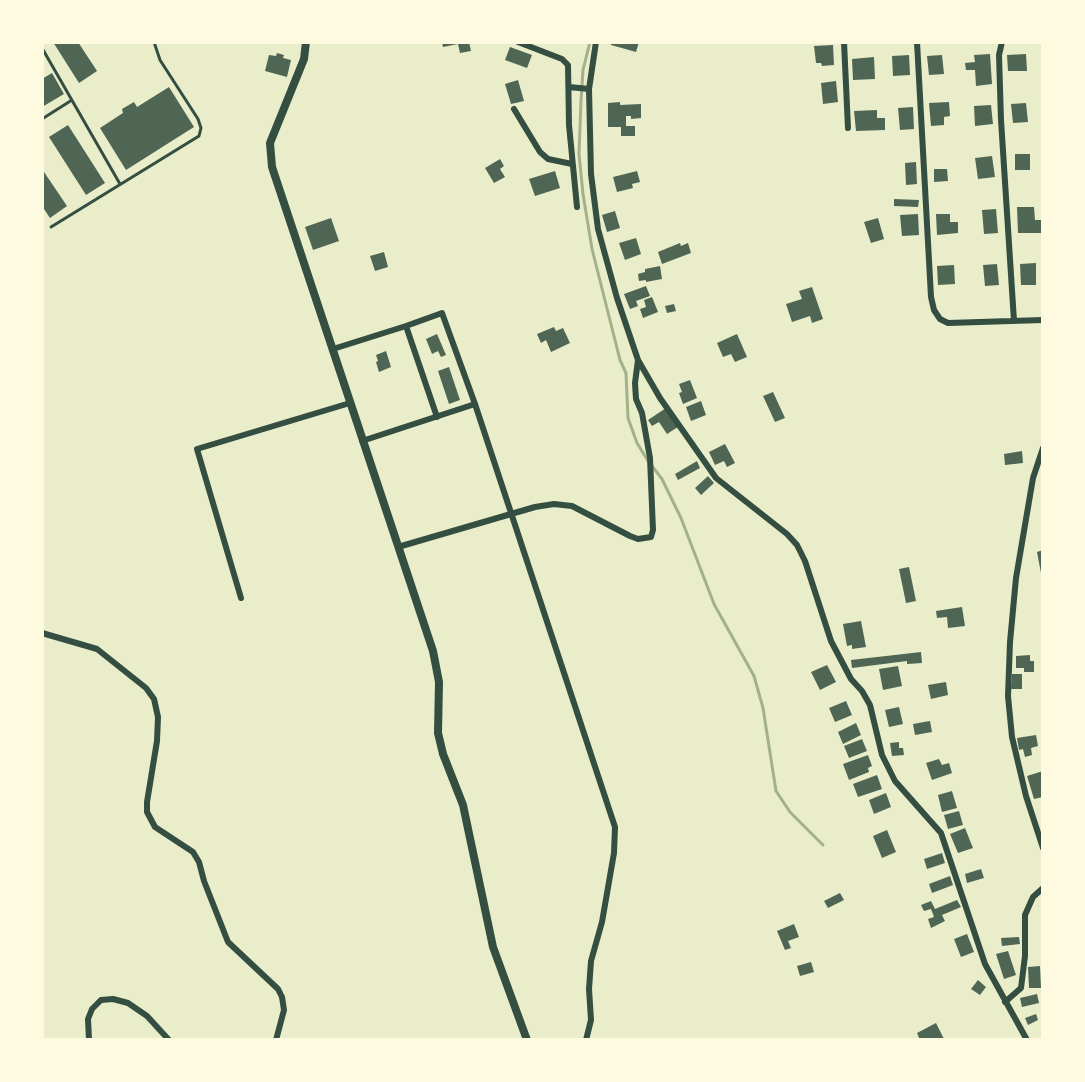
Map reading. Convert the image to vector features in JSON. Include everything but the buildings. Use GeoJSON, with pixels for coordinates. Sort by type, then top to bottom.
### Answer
{"type":"FeatureCollection","features":[{"type":"Feature","properties":{"kind":"street"},"geometry":{"type":"LineString","coordinates":[[306,42],[304,58],[270,143],[272,167],[433,651],[439,682],[438,733],[443,754],[464,805],[493,947],[527,1040]]}},
{"type":"Feature","properties":{"kind":"street"},"geometry":{"type":"LineString","coordinates":[[518,42],[562,59],[570,70],[572,164],[577,207]]}},
{"type":"Feature","properties":{"kind":"street"},"geometry":{"type":"LineString","coordinates":[[596,42],[588,89],[591,174],[598,229],[617,298],[638,360],[660,398],[716,478],[787,534],[797,545],[805,561],[831,641],[851,679],[862,691],[870,705],[882,755],[895,781],[941,833],[985,964],[1027,1040]]}},
{"type":"Feature","properties":{"kind":"street"},"geometry":{"type":"LineString","coordinates":[[844,42],[848,128]]}},
{"type":"Feature","properties":{"kind":"street"},"geometry":{"type":"LineString","coordinates":[[917,42],[930,297],[934,310],[940,319],[948,323],[1043,320]]}},
{"type":"Feature","properties":{"kind":"street"},"geometry":{"type":"LineString","coordinates":[[1002,42],[999,55],[1001,120],[1014,321]]}},
{"type":"Feature","properties":{"kind":"street"},"geometry":{"type":"LineString","coordinates":[[569,87],[588,89]]}},
{"type":"Feature","properties":{"kind":"street"},"geometry":{"type":"LineString","coordinates":[[514,109],[540,152],[548,159],[572,164]]}},
{"type":"Feature","properties":{"kind":"street"},"geometry":{"type":"LineString","coordinates":[[333,349],[442,314],[475,404],[615,827],[614,854],[602,922],[591,961],[589,989],[591,1020],[586,1040]]}},
{"type":"Feature","properties":{"kind":"street"},"geometry":{"type":"LineString","coordinates":[[406,326],[437,417]]}},
{"type":"Feature","properties":{"kind":"street"},"geometry":{"type":"LineString","coordinates":[[398,547],[511,514],[546,505],[562,504],[572,506],[638,539],[651,537],[653,531],[650,491],[652,478],[642,413],[636,399],[635,383],[638,360]]}},
{"type":"Feature","properties":{"kind":"street"},"geometry":{"type":"LineString","coordinates":[[241,598],[196,450],[350,403]]}},
{"type":"Feature","properties":{"kind":"street"},"geometry":{"type":"LineString","coordinates":[[362,441],[475,404]]}},
{"type":"Feature","properties":{"kind":"street"},"geometry":{"type":"LineString","coordinates":[[1043,448],[1033,478],[1016,578],[1008,696],[1015,747],[1026,796],[1043,848]]}},
{"type":"Feature","properties":{"kind":"street"},"geometry":{"type":"LineString","coordinates":[[42,633],[98,649],[146,688],[154,699],[159,717],[147,812],[155,827],[193,852],[199,862],[204,882],[228,942],[278,989],[284,1010],[276,1040]]}},
{"type":"Feature","properties":{"kind":"street"},"geometry":{"type":"LineString","coordinates":[[1005,1002],[1021,988],[1024,915],[1034,897],[1043,888]]}},
{"type":"Feature","properties":{"kind":"street"},"geometry":{"type":"LineString","coordinates":[[89,1040],[88,1019],[92,1009],[101,1000],[113,999],[128,1003],[147,1016],[169,1040]]}},
{"type":"Feature","properties":{"kind":"lane"},"geometry":{"type":"LineString","coordinates":[[51,227],[199,136],[201,128],[198,119],[160,60],[154,42]]}},
{"type":"Feature","properties":{"kind":"lane"},"geometry":{"type":"LineString","coordinates":[[42,48],[120,184]]}},
{"type":"Feature","properties":{"kind":"lane"},"geometry":{"type":"LineString","coordinates":[[42,119],[72,100]]}},
{"type":"Feature","properties":{"kind":"waterway"},"geometry":{"type":"LineString","coordinates":[[590,42],[583,70],[581,101],[579,154],[583,194],[592,249],[620,360],[626,373],[628,418],[637,443],[648,461]]}},
{"type":"Feature","properties":{"kind":"waterway"},"geometry":{"type":"LineString","coordinates":[[652,466],[662,479],[681,518],[714,604],[754,676],[763,708],[776,791],[790,812],[823,845]]}}]}
